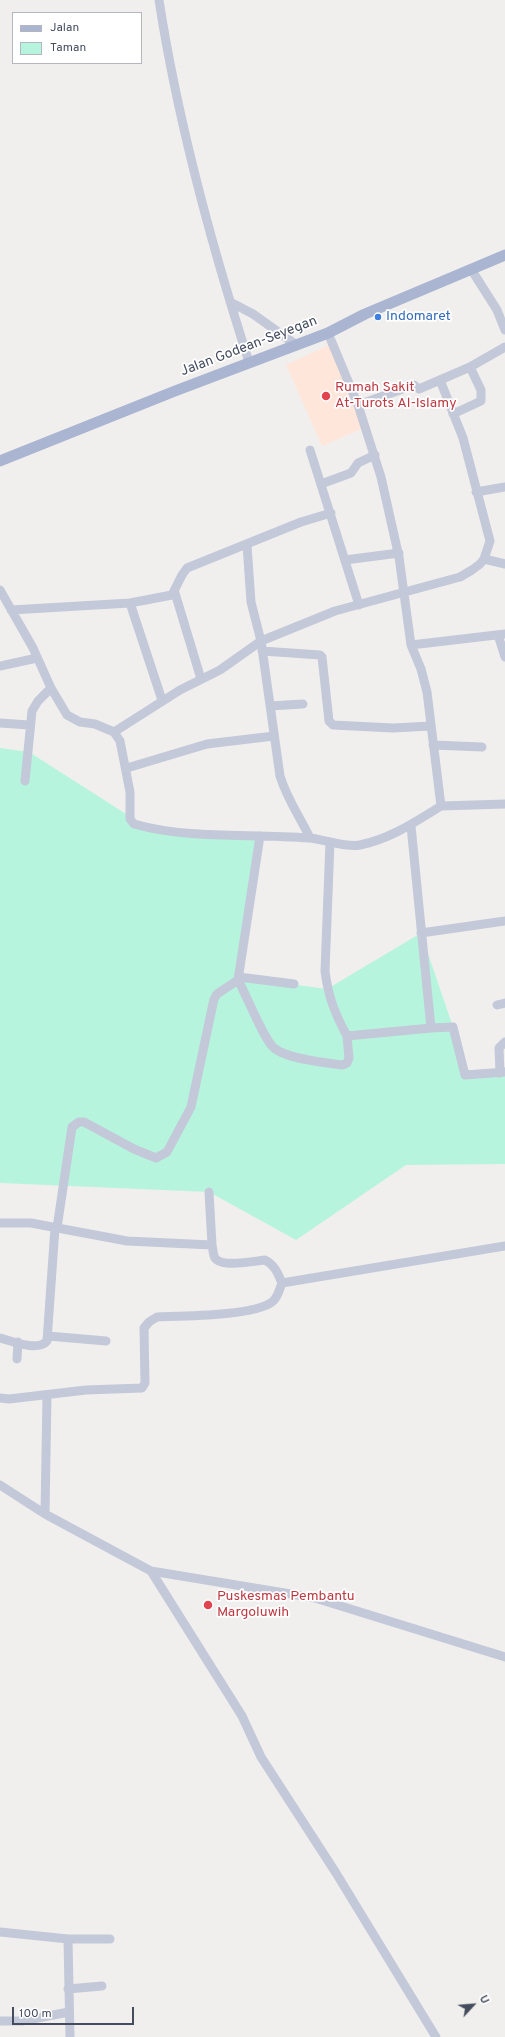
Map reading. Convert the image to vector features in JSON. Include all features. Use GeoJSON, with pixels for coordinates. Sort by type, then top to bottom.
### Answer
{"type":"FeatureCollection","features":[{"type":"Feature","properties":{"kind":"main road","name":"Jalan Godean-Seyegan"},"geometry":{"type":"LineString","coordinates":[[0,461],[295,344],[328,333],[365,314],[505,255]]}},
{"type":"Feature","properties":{"kind":"street"},"geometry":{"type":"LineString","coordinates":[[159,0],[171,76],[195,176],[230,302],[249,362]]}},
{"type":"Feature","properties":{"kind":"street"},"geometry":{"type":"LineString","coordinates":[[472,269],[497,310],[505,330]]}},
{"type":"Feature","properties":{"kind":"street"},"geometry":{"type":"LineString","coordinates":[[230,302],[253,314],[295,344]]}},
{"type":"Feature","properties":{"kind":"street"},"geometry":{"type":"LineString","coordinates":[[328,333],[358,406],[375,456],[399,554],[412,645],[421,669],[427,692],[441,806]]}},
{"type":"Feature","properties":{"kind":"street"},"geometry":{"type":"LineString","coordinates":[[358,406],[414,385],[419,389],[470,367],[505,347]]}},
{"type":"Feature","properties":{"kind":"street"},"geometry":{"type":"LineString","coordinates":[[453,414],[481,401],[481,390],[470,367]]}},
{"type":"Feature","properties":{"kind":"street"},"geometry":{"type":"LineString","coordinates":[[114,732],[162,700],[262,646],[335,611],[359,605],[404,590],[460,577],[472,570],[484,559],[490,541],[464,443],[440,380]]}},
{"type":"Feature","properties":{"kind":"street"},"geometry":{"type":"LineString","coordinates":[[310,450],[359,605]]}},
{"type":"Feature","properties":{"kind":"street"},"geometry":{"type":"LineString","coordinates":[[322,484],[351,473],[358,463],[375,456]]}},
{"type":"Feature","properties":{"kind":"street"},"geometry":{"type":"LineString","coordinates":[[476,492],[505,487]]}},
{"type":"Feature","properties":{"kind":"street"},"geometry":{"type":"LineString","coordinates":[[202,679],[175,593],[182,575],[187,568],[301,522],[331,513]]}},
{"type":"Feature","properties":{"kind":"street"},"geometry":{"type":"LineString","coordinates":[[247,545],[251,602],[262,646],[280,776],[286,794],[310,838]]}},
{"type":"Feature","properties":{"kind":"street"},"geometry":{"type":"LineString","coordinates":[[345,560],[399,554]]}},
{"type":"Feature","properties":{"kind":"street"},"geometry":{"type":"LineString","coordinates":[[484,559],[505,564]]}},
{"type":"Feature","properties":{"kind":"street"},"geometry":{"type":"LineString","coordinates":[[11,610],[130,603],[168,596],[175,593]]}},
{"type":"Feature","properties":{"kind":"street"},"geometry":{"type":"LineString","coordinates":[[1,595],[38,658],[51,688],[67,715],[80,722],[95,724],[114,732],[120,741],[127,768],[130,792],[130,819],[134,824],[193,835],[310,838],[358,846],[380,840],[411,826],[441,806],[505,804]]}},
{"type":"Feature","properties":{"kind":"street"},"geometry":{"type":"LineString","coordinates":[[130,603],[162,700]]}},
{"type":"Feature","properties":{"kind":"street"},"geometry":{"type":"LineString","coordinates":[[412,645],[501,634],[505,657]]}},
{"type":"Feature","properties":{"kind":"street"},"geometry":{"type":"LineString","coordinates":[[262,646],[320,655],[322,657],[329,721],[333,725],[393,728],[431,726]]}},
{"type":"Feature","properties":{"kind":"street"},"geometry":{"type":"LineString","coordinates":[[0,666],[38,658]]}},
{"type":"Feature","properties":{"kind":"street"},"geometry":{"type":"LineString","coordinates":[[25,781],[29,752],[29,725],[32,711],[51,688]]}},
{"type":"Feature","properties":{"kind":"street"},"geometry":{"type":"LineString","coordinates":[[270,706],[303,704]]}},
{"type":"Feature","properties":{"kind":"street"},"geometry":{"type":"LineString","coordinates":[[0,723],[29,725]]}},
{"type":"Feature","properties":{"kind":"street"},"geometry":{"type":"LineString","coordinates":[[127,768],[207,744],[274,736]]}},
{"type":"Feature","properties":{"kind":"street"},"geometry":{"type":"LineString","coordinates":[[433,745],[482,747]]}},
{"type":"Feature","properties":{"kind":"street"},"geometry":{"type":"LineString","coordinates":[[411,826],[431,1028]]}},
{"type":"Feature","properties":{"kind":"street"},"geometry":{"type":"LineString","coordinates":[[260,836],[239,978],[270,1043],[278,1051],[322,1062],[344,1065],[347,1063],[349,1058],[347,1036],[333,1010],[327,989],[325,971],[330,842]]}},
{"type":"Feature","properties":{"kind":"street"},"geometry":{"type":"LineString","coordinates":[[422,933],[505,921]]}},
{"type":"Feature","properties":{"kind":"street"},"geometry":{"type":"LineString","coordinates":[[0,1338],[35,1346],[42,1345],[47,1341],[56,1228],[72,1127],[79,1122],[84,1122],[134,1150],[156,1158],[167,1152],[191,1107],[214,999],[217,994],[239,978],[294,984]]}},
{"type":"Feature","properties":{"kind":"street"},"geometry":{"type":"LineString","coordinates":[[347,1036],[453,1027],[465,1075],[503,1073],[499,1048],[505,1042]]}},
{"type":"Feature","properties":{"kind":"street"},"geometry":{"type":"LineString","coordinates":[[0,1398],[9,1399],[86,1390],[142,1388],[145,1383],[144,1328],[149,1322],[157,1317],[232,1312],[260,1308],[272,1302],[276,1298],[282,1283],[276,1270],[270,1263],[266,1260],[227,1264],[219,1262],[215,1259],[212,1245],[209,1192]]}},
{"type":"Feature","properties":{"kind":"street"},"geometry":{"type":"LineString","coordinates":[[0,1224],[20,1222],[127,1242],[212,1245]]}},
{"type":"Feature","properties":{"kind":"street"},"geometry":{"type":"LineString","coordinates":[[282,1283],[505,1246]]}},
{"type":"Feature","properties":{"kind":"street"},"geometry":{"type":"LineString","coordinates":[[48,1336],[106,1341]]}},
{"type":"Feature","properties":{"kind":"street"},"geometry":{"type":"LineString","coordinates":[[17,1359],[18,1342]]}},
{"type":"Feature","properties":{"kind":"street"},"geometry":{"type":"LineString","coordinates":[[45,1514],[47,1394]]}},
{"type":"Feature","properties":{"kind":"street"},"geometry":{"type":"LineString","coordinates":[[0,1485],[45,1514],[151,1571],[315,1598],[505,1657]]}},
{"type":"Feature","properties":{"kind":"street"},"geometry":{"type":"LineString","coordinates":[[151,1571],[242,1716],[261,1757],[336,1873],[436,2037]]}},
{"type":"Feature","properties":{"kind":"street"},"geometry":{"type":"LineString","coordinates":[[0,1932],[68,1939],[110,1939]]}},
{"type":"Feature","properties":{"kind":"street"},"geometry":{"type":"LineString","coordinates":[[68,1939],[70,2037]]}},
{"type":"Feature","properties":{"kind":"street"},"geometry":{"type":"LineString","coordinates":[[68,1989],[102,1986]]}},
{"type":"Feature","properties":{"kind":"street"},"geometry":{"type":"LineString","coordinates":[[0,2021],[22,2021],[69,2012]]}},
{"type":"Feature","properties":{"kind":"shaded area","name":"Rumah Sakit At-Turots Al-Islamy"},"geometry":{"type":"Polygon","coordinates":[[[329,345],[366,427],[322,446],[286,365],[329,345]]]}},
{"type":"Feature","properties":{"kind":"green space"},"geometry":{"type":"Polygon","coordinates":[[[0,748],[29,752],[148,828],[260,836],[239,977],[327,989],[421,933],[453,1027],[463,1071],[505,1070],[505,1164],[406,1165],[296,1240],[209,1192],[0,1183],[0,748]]]}},
{"type":"Feature","properties":{"kind":"place","name":"Indomaret"},"geometry":{"type":"Point","coordinates":[378,317]}},
{"type":"Feature","properties":{"kind":"place","name":"Rumah Sakit At-Turots Al-Islamy"},"geometry":{"type":"Point","coordinates":[326,396]}},
{"type":"Feature","properties":{"kind":"place","name":"Puskesmas Pembantu Margoluwih"},"geometry":{"type":"Point","coordinates":[208,1605]}}]}
